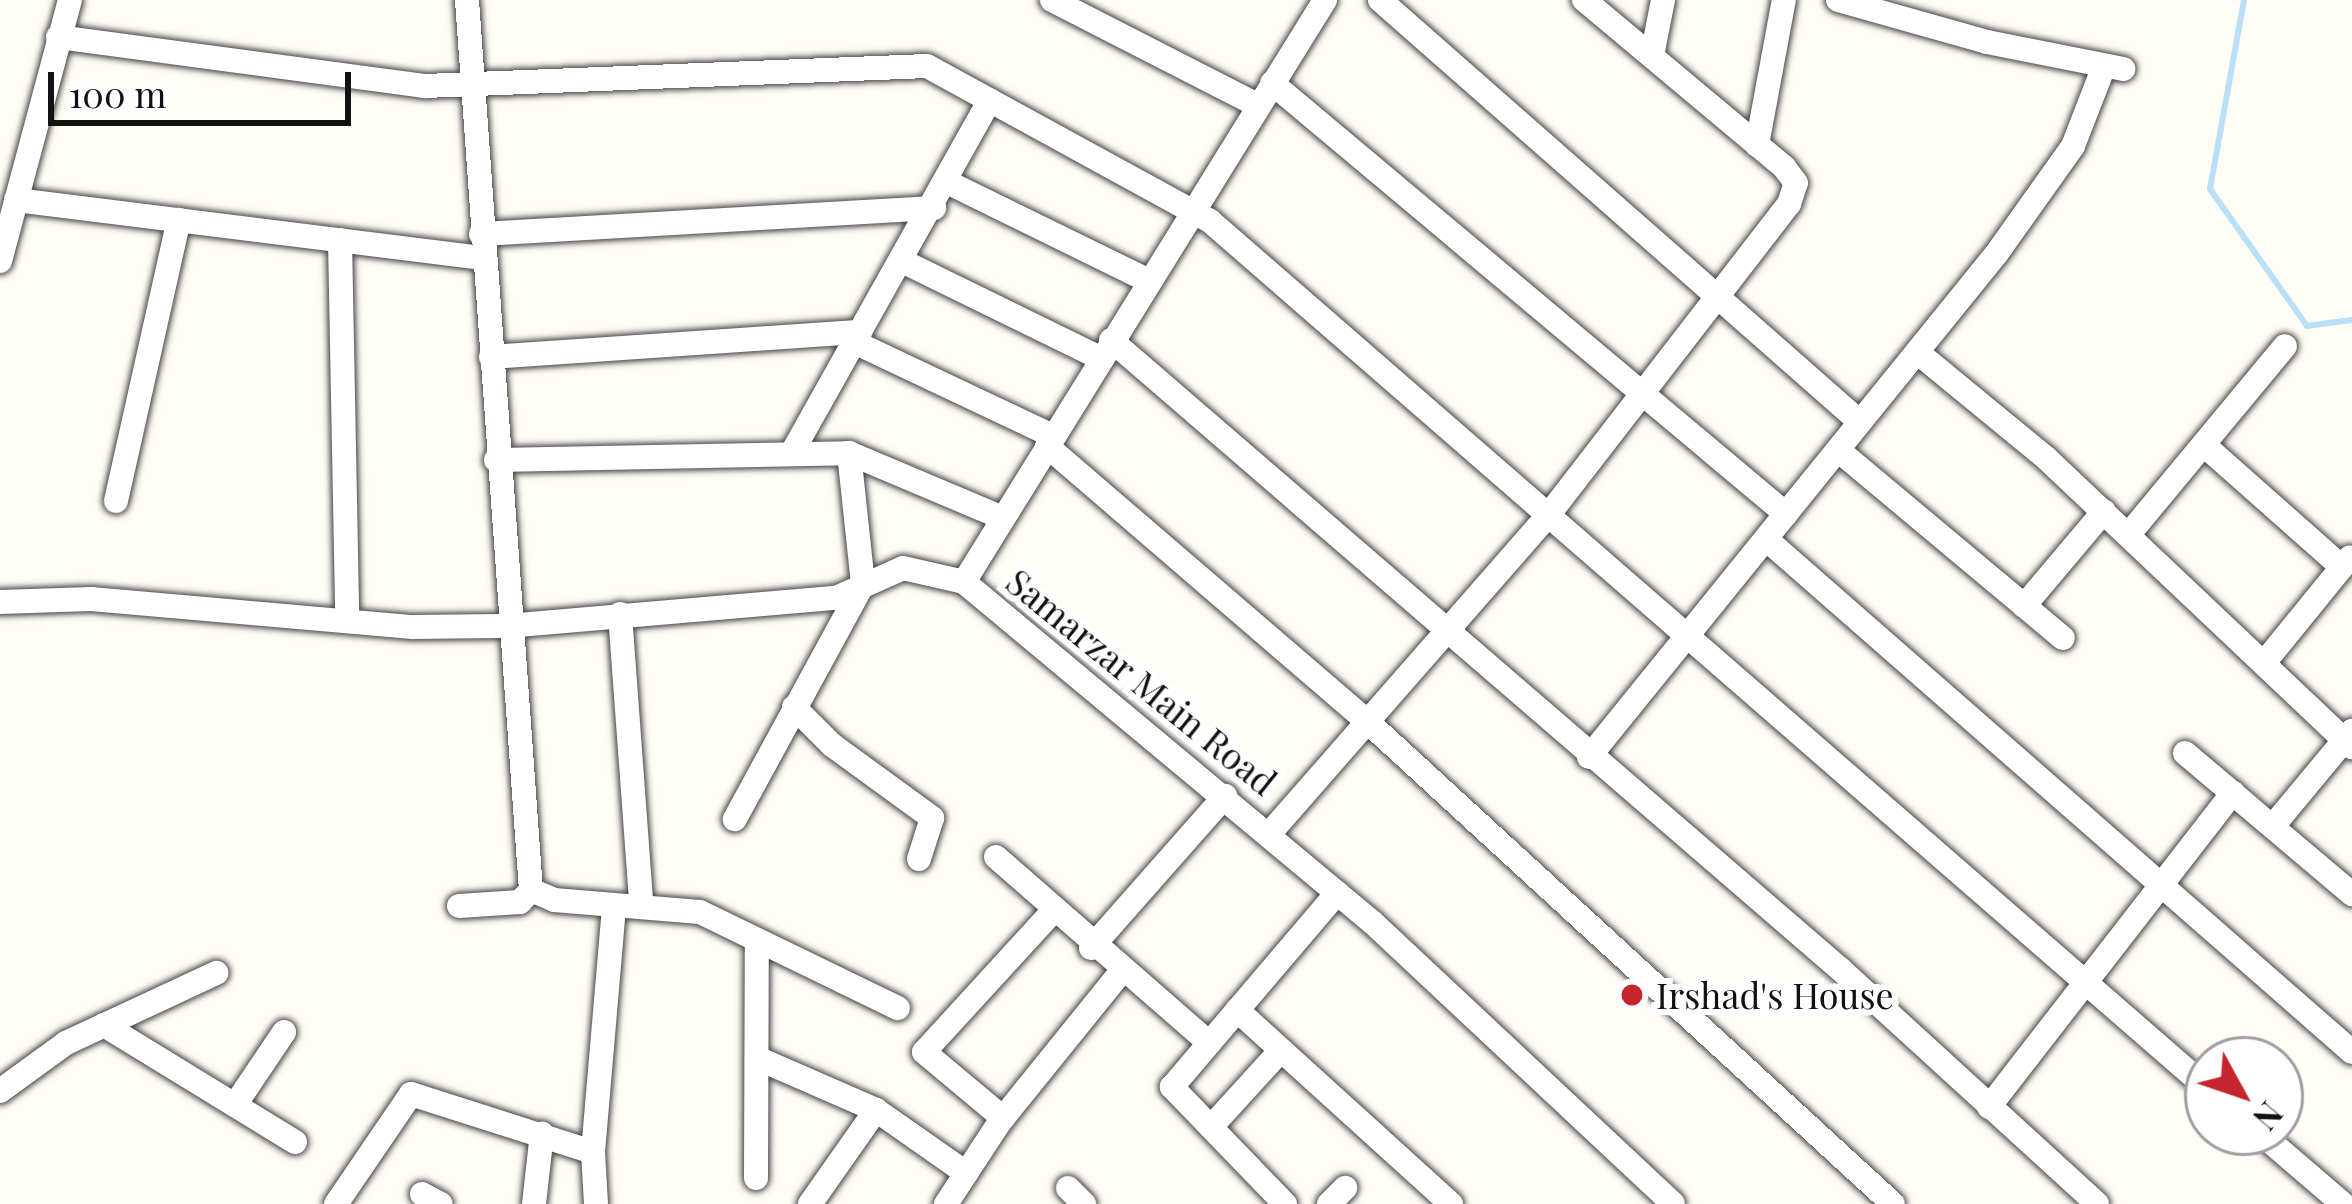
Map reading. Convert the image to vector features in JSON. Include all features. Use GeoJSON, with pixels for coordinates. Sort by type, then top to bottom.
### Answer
{"type":"FeatureCollection","features":[{"type":"Feature","properties":{"kind":"street"},"geometry":{"type":"LineString","coordinates":[[0,261],[3,227],[16,200],[70,0]]}},
{"type":"Feature","properties":{"kind":"street"},"geometry":{"type":"LineString","coordinates":[[460,906],[520,902],[531,890],[507,626],[467,0]]}},
{"type":"Feature","properties":{"kind":"street"},"geometry":{"type":"LineString","coordinates":[[1052,0],[1257,105]]}},
{"type":"Feature","properties":{"kind":"street"},"geometry":{"type":"LineString","coordinates":[[964,582],[1190,209],[1325,0]]}},
{"type":"Feature","properties":{"kind":"street"},"geometry":{"type":"LineString","coordinates":[[1380,0],[1860,422]]}},
{"type":"Feature","properties":{"kind":"street"},"geometry":{"type":"LineString","coordinates":[[1270,833],[1550,513],[1718,298],[1796,184],[1757,145],[1584,0]]}},
{"type":"Feature","properties":{"kind":"street"},"geometry":{"type":"LineString","coordinates":[[1652,56],[1663,0]]}},
{"type":"Feature","properties":{"kind":"street"},"geometry":{"type":"LineString","coordinates":[[1757,145],[1784,0]]}},
{"type":"Feature","properties":{"kind":"street"},"geometry":{"type":"LineString","coordinates":[[1589,758],[2056,172],[2113,67],[1838,0]]}},
{"type":"Feature","properties":{"kind":"street"},"geometry":{"type":"LineString","coordinates":[[58,37],[312,77],[472,85],[927,66],[1190,209],[1550,513],[1682,638],[2184,1068]]}},
{"type":"Feature","properties":{"kind":"street"},"geometry":{"type":"LineString","coordinates":[[1272,82],[1641,397],[1786,514]]}},
{"type":"Feature","properties":{"kind":"street"},"geometry":{"type":"LineString","coordinates":[[794,449],[934,208],[990,100]]}},
{"type":"Feature","properties":{"kind":"street"},"geometry":{"type":"LineString","coordinates":[[947,182],[1147,280]]}},
{"type":"Feature","properties":{"kind":"street"},"geometry":{"type":"LineString","coordinates":[[16,200],[340,240],[482,246],[934,208]]}},
{"type":"Feature","properties":{"kind":"street"},"geometry":{"type":"LineString","coordinates":[[116,501],[179,220]]}},
{"type":"Feature","properties":{"kind":"street"},"geometry":{"type":"LineString","coordinates":[[340,240],[347,620]]}},
{"type":"Feature","properties":{"kind":"street"},"geometry":{"type":"LineString","coordinates":[[902,261],[1106,349],[1840,969],[2097,1204]]}},
{"type":"Feature","properties":{"kind":"street"},"geometry":{"type":"LineString","coordinates":[[491,357],[857,337],[1050,441],[1369,723],[1893,1204]]}},
{"type":"Feature","properties":{"kind":"street"},"geometry":{"type":"LineString","coordinates":[[2129,534],[2284,346]]}},
{"type":"Feature","properties":{"kind":"street"},"geometry":{"type":"LineString","coordinates":[[1917,352],[2104,511],[2349,739],[2273,826]]}},
{"type":"Feature","properties":{"kind":"street"},"geometry":{"type":"LineString","coordinates":[[2204,445],[2347,561],[2264,663]]}},
{"type":"Feature","properties":{"kind":"street"},"geometry":{"type":"LineString","coordinates":[[496,460],[794,449],[849,453],[1003,518]]}},
{"type":"Feature","properties":{"kind":"street"},"geometry":{"type":"LineString","coordinates":[[1838,449],[2063,638]]}},
{"type":"Feature","properties":{"kind":"street"},"geometry":{"type":"LineString","coordinates":[[735,819],[863,584],[849,453]]}},
{"type":"Feature","properties":{"kind":"street"},"geometry":{"type":"LineString","coordinates":[[2024,606],[2104,511]]}},
{"type":"Feature","properties":{"kind":"street"},"geometry":{"type":"LineString","coordinates":[[1766,539],[2352,1052]]}},
{"type":"Feature","properties":{"kind":"street","name":"Samarzar Main Road"},"geometry":{"type":"LineString","coordinates":[[0,602],[91,599],[347,620],[507,626],[818,601],[903,568],[964,582],[1270,833],[1673,1204]]}},
{"type":"Feature","properties":{"kind":"street"},"geometry":{"type":"LineString","coordinates":[[620,614],[641,902]]}},
{"type":"Feature","properties":{"kind":"street"},"geometry":{"type":"LineString","coordinates":[[794,707],[832,745],[932,818],[919,859]]}},
{"type":"Feature","properties":{"kind":"street"},"geometry":{"type":"LineString","coordinates":[[2185,753],[2352,894]]}},
{"type":"Feature","properties":{"kind":"street"},"geometry":{"type":"LineString","coordinates":[[1989,1107],[2158,881],[2233,793]]}},
{"type":"Feature","properties":{"kind":"street"},"geometry":{"type":"LineString","coordinates":[[1091,948],[1225,796]]}},
{"type":"Feature","properties":{"kind":"street"},"geometry":{"type":"LineString","coordinates":[[996,857],[1091,948],[1208,1042]]}},
{"type":"Feature","properties":{"kind":"street"},"geometry":{"type":"LineString","coordinates":[[531,890],[614,908],[641,902],[700,912],[757,945],[898,1008]]}},
{"type":"Feature","properties":{"kind":"street"},"geometry":{"type":"LineString","coordinates":[[1285,1204],[1172,1087],[1336,892]]}},
{"type":"Feature","properties":{"kind":"street"},"geometry":{"type":"LineString","coordinates":[[596,1204],[593,1152],[614,908]]}},
{"type":"Feature","properties":{"kind":"street"},"geometry":{"type":"LineString","coordinates":[[1003,1118],[924,1052],[1053,910]]}},
{"type":"Feature","properties":{"kind":"street"},"geometry":{"type":"LineString","coordinates":[[756,1178],[757,945]]}},
{"type":"Feature","properties":{"kind":"street"},"geometry":{"type":"LineString","coordinates":[[946,1204],[1003,1118],[1121,972]]}},
{"type":"Feature","properties":{"kind":"street"},"geometry":{"type":"LineString","coordinates":[[0,1091],[35,1060],[216,973]]}},
{"type":"Feature","properties":{"kind":"street"},"geometry":{"type":"LineString","coordinates":[[1237,1010],[1450,1204]]}},
{"type":"Feature","properties":{"kind":"street"},"geometry":{"type":"LineString","coordinates":[[104,1025],[295,1142]]}},
{"type":"Feature","properties":{"kind":"street"},"geometry":{"type":"LineString","coordinates":[[235,1106],[284,1032]]}},
{"type":"Feature","properties":{"kind":"street"},"geometry":{"type":"LineString","coordinates":[[1211,1127],[1281,1050]]}},
{"type":"Feature","properties":{"kind":"street"},"geometry":{"type":"LineString","coordinates":[[757,1058],[876,1110],[966,1173]]}},
{"type":"Feature","properties":{"kind":"street"},"geometry":{"type":"LineString","coordinates":[[336,1204],[411,1094],[593,1152]]}},
{"type":"Feature","properties":{"kind":"street"},"geometry":{"type":"LineString","coordinates":[[810,1204],[876,1110]]}},
{"type":"Feature","properties":{"kind":"street"},"geometry":{"type":"LineString","coordinates":[[535,1204],[542,1133]]}},
{"type":"Feature","properties":{"kind":"street"},"geometry":{"type":"LineString","coordinates":[[2286,1156],[2343,1204]]}},
{"type":"Feature","properties":{"kind":"waterway"},"geometry":{"type":"LineString","coordinates":[[2244,0],[2210,189],[2307,326],[2352,320]]}},
{"type":"Feature","properties":{"kind":"place","name":"Irshad's House"},"geometry":{"type":"Point","coordinates":[1632,995]}}]}
